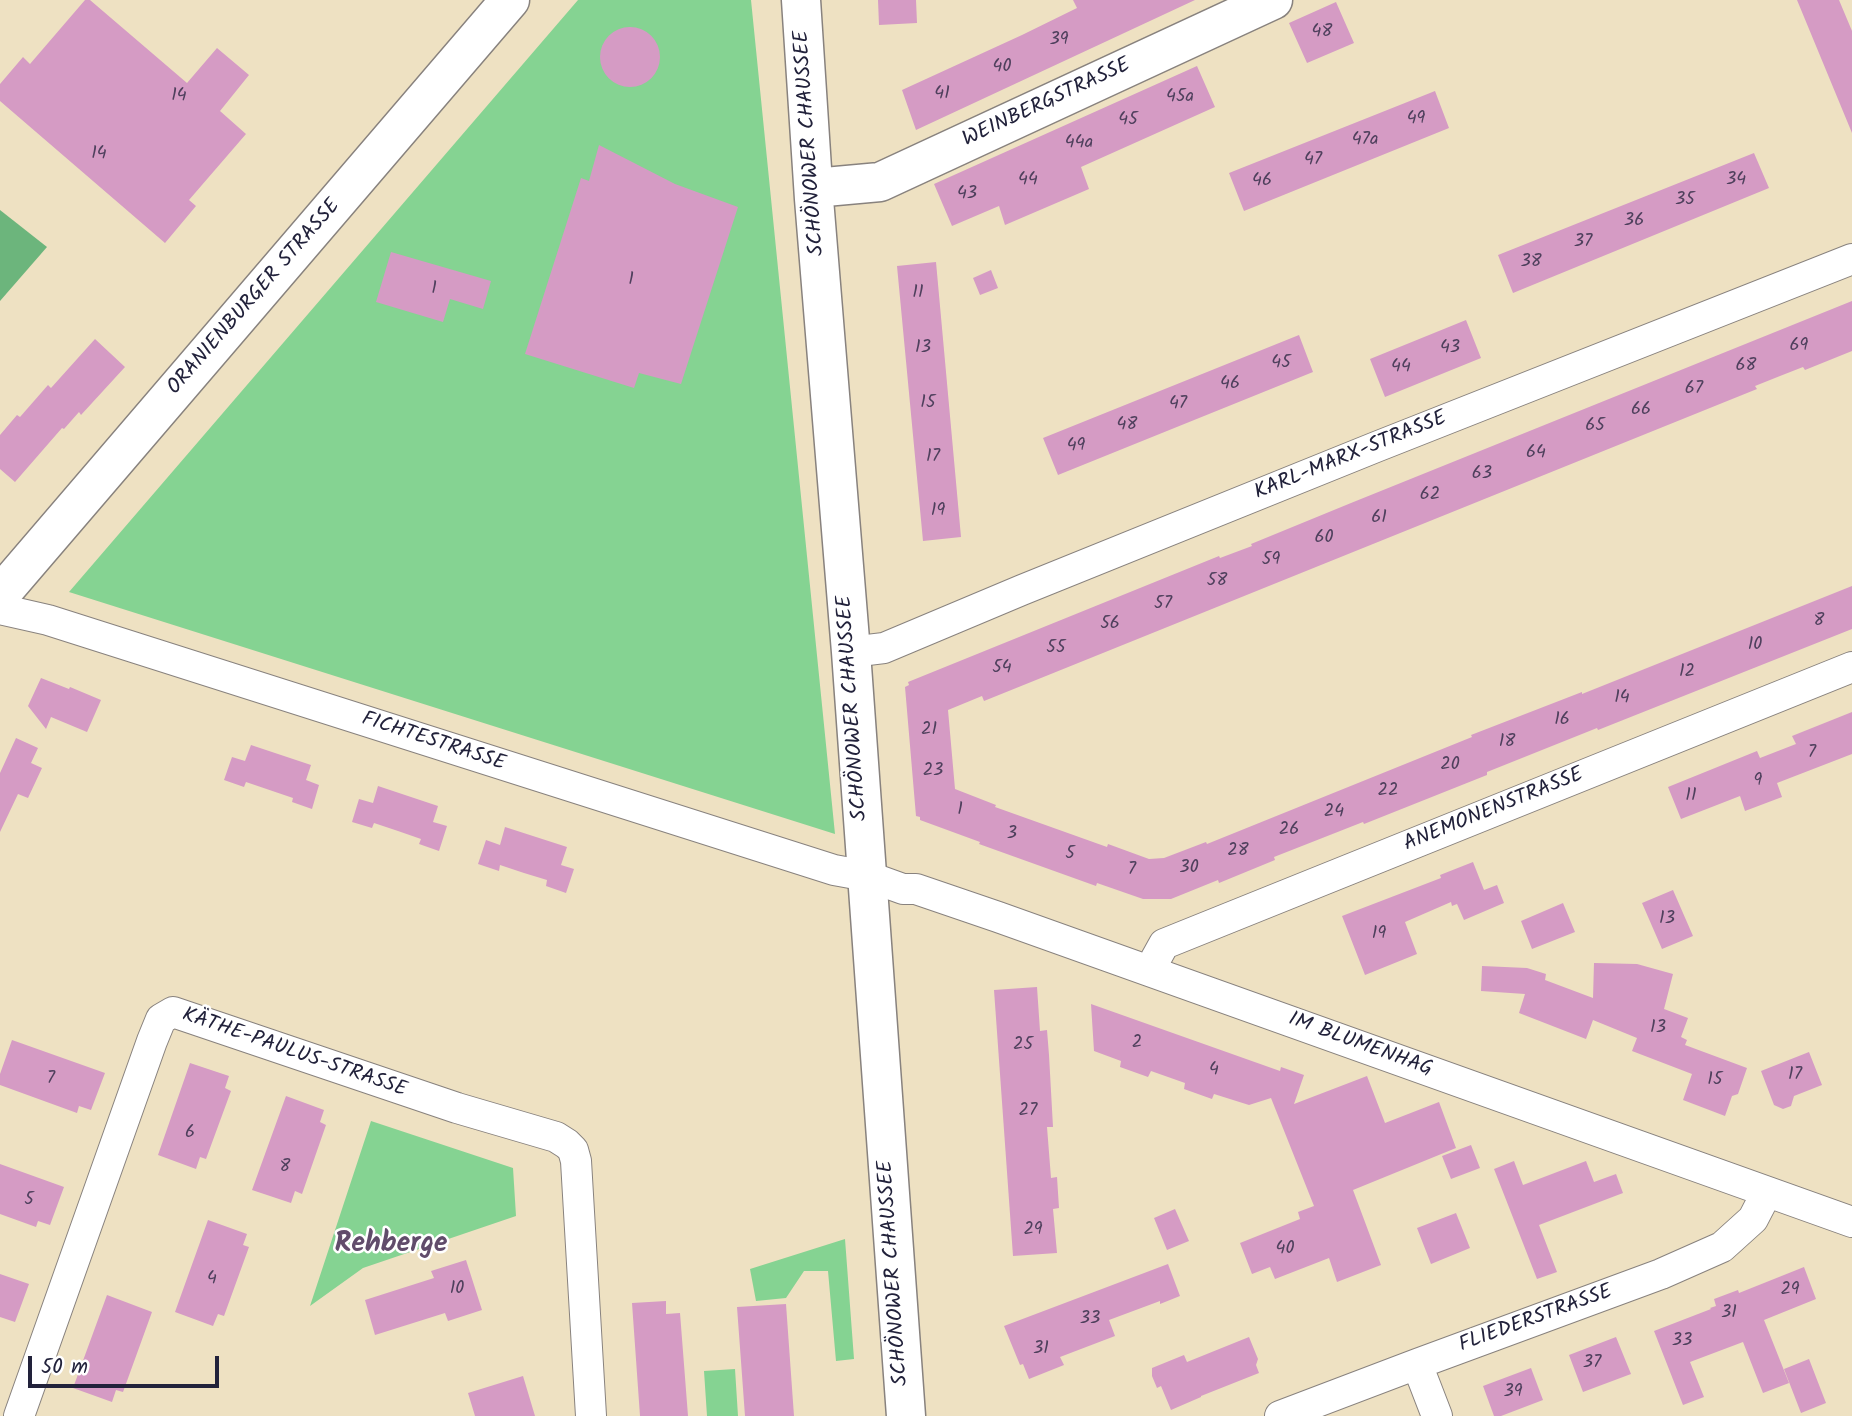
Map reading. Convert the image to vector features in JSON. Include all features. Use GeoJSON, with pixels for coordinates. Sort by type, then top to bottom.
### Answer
{"type":"FeatureCollection","features":[{"type":"Feature","properties":{"kind":"main road","name":"ORANIENBURGER STRASSE"},"geometry":{"type":"LineString","coordinates":[[0,596],[510,0]]}},
{"type":"Feature","properties":{"kind":"main road","name":"SCHÖNOWER CHAUSSEE"},"geometry":{"type":"LineString","coordinates":[[801,0],[906,1416]]}},
{"type":"Feature","properties":{"kind":"main road","name":"WEINBERGSTRASSE"},"geometry":{"type":"LineString","coordinates":[[814,188],[880,182],[1273,0]]}},
{"type":"Feature","properties":{"kind":"street","name":"KARL-MARX-STRASSE"},"geometry":{"type":"LineString","coordinates":[[851,652],[884,648],[1034,584],[1350,457],[1852,259]]}},
{"type":"Feature","properties":{"kind":"street","name":"FICHTESTRASSE"},"geometry":{"type":"LineString","coordinates":[[0,609],[48,621],[834,870],[867,876]]}},
{"type":"Feature","properties":{"kind":"street","name":"ANEMONENSTRASSE"},"geometry":{"type":"LineString","coordinates":[[1149,971],[1164,944],[1852,667]]}},
{"type":"Feature","properties":{"kind":"street","name":"IM BLUMENHAG"},"geometry":{"type":"LineString","coordinates":[[867,876],[903,889],[916,889],[1852,1222]]}},
{"type":"Feature","properties":{"kind":"street","name":"KÄTHE-PAULUS-STRASSE"},"geometry":{"type":"LineString","coordinates":[[19,1416],[160,1019],[173,1012],[457,1108],[556,1137],[567,1144],[573,1150],[576,1161],[591,1416]]}},
{"type":"Feature","properties":{"kind":"street","name":"FLIEDERSTRASSE"},"geometry":{"type":"LineString","coordinates":[[1280,1416],[1661,1274],[1722,1247],[1753,1219],[1767,1192]]}},
{"type":"Feature","properties":{"kind":"street"},"geometry":{"type":"LineString","coordinates":[[1417,1364],[1437,1416]]}},
{"type":"Feature","properties":{"kind":"green space"},"geometry":{"type":"Polygon","coordinates":[[[578,0],[751,0],[835,834],[69,592],[578,0]]]}},
{"type":"Feature","properties":{"kind":"green space"},"geometry":{"type":"Polygon","coordinates":[[[0,210],[47,247],[0,301],[0,210]]]}},
{"type":"Feature","properties":{"kind":"green space"},"geometry":{"type":"Polygon","coordinates":[[[371,1121],[513,1168],[516,1216],[363,1268],[310,1306],[371,1121]]]}},
{"type":"Feature","properties":{"kind":"green space"},"geometry":{"type":"Polygon","coordinates":[[[845,1239],[854,1359],[836,1361],[828,1271],[804,1271],[786,1298],[756,1301],[750,1269],[845,1239]]]}},
{"type":"Feature","properties":{"kind":"green space"},"geometry":{"type":"Polygon","coordinates":[[[735,1369],[738,1416],[707,1416],[704,1371],[735,1369]]]}},
{"type":"Feature","properties":{"kind":"building"},"geometry":{"type":"Polygon","coordinates":[[[85,0],[90,0],[187,83],[217,48],[249,75],[220,111],[246,134],[189,200],[196,206],[165,243],[0,101],[0,84],[23,57],[30,64],[85,0]]]}},
{"type":"Feature","properties":{"kind":"building"},"geometry":{"type":"Polygon","coordinates":[[[878,0],[916,0],[917,23],[879,25],[878,0]]]}},
{"type":"Feature","properties":{"kind":"building"},"geometry":{"type":"Polygon","coordinates":[[[1073,0],[1195,0],[916,130],[902,90],[1077,8],[1073,0]]]}},
{"type":"Feature","properties":{"kind":"building"},"geometry":{"type":"Polygon","coordinates":[[[1797,0],[1839,0],[1852,31],[1852,133],[1797,0]]]}},
{"type":"Feature","properties":{"kind":"building"},"geometry":{"type":"Polygon","coordinates":[[[1336,2],[1354,43],[1307,63],[1289,23],[1336,2]]]}},
{"type":"Feature","properties":{"kind":"building"},"geometry":{"type":"Polygon","coordinates":[[[624,27],[636,27],[655,40],[660,57],[658,69],[647,82],[636,87],[624,87],[605,74],[600,63],[600,51],[613,32],[624,27]]]}},
{"type":"Feature","properties":{"kind":"building"},"geometry":{"type":"Polygon","coordinates":[[[1197,66],[1215,107],[1081,167],[1089,189],[1005,225],[999,206],[952,226],[934,184],[1197,66]]]}},
{"type":"Feature","properties":{"kind":"building"},"geometry":{"type":"Polygon","coordinates":[[[1435,91],[1449,128],[1244,211],[1229,173],[1435,91]]]}},
{"type":"Feature","properties":{"kind":"building"},"geometry":{"type":"Polygon","coordinates":[[[599,145],[675,184],[738,207],[681,384],[639,373],[634,388],[525,354],[581,178],[589,181],[599,145]]]}},
{"type":"Feature","properties":{"kind":"building"},"geometry":{"type":"Polygon","coordinates":[[[1754,153],[1769,188],[1513,293],[1498,255],[1754,153]]]}},
{"type":"Feature","properties":{"kind":"building"},"geometry":{"type":"Polygon","coordinates":[[[391,252],[491,281],[483,309],[450,299],[443,322],[376,302],[391,252]]]}},
{"type":"Feature","properties":{"kind":"building"},"geometry":{"type":"Polygon","coordinates":[[[936,262],[961,537],[923,541],[897,266],[936,262]]]}},
{"type":"Feature","properties":{"kind":"building"},"geometry":{"type":"Polygon","coordinates":[[[991,270],[998,288],[980,295],[973,278],[991,270]]]}},
{"type":"Feature","properties":{"kind":"building"},"geometry":{"type":"Polygon","coordinates":[[[1852,301],[1852,351],[1755,386],[1757,389],[984,701],[982,696],[948,710],[955,789],[996,805],[995,807],[1107,847],[1108,844],[1149,859],[1164,858],[1206,842],[1207,844],[1472,737],[1471,735],[1582,694],[1852,586],[1852,629],[1598,730],[1597,728],[1364,824],[1363,822],[1274,857],[1275,860],[1219,883],[1218,880],[1171,899],[1143,899],[1097,883],[1096,886],[979,844],[980,842],[920,820],[920,817],[916,816],[905,687],[909,685],[908,682],[1219,556],[1220,558],[1252,546],[1251,544],[1351,503],[1852,301]]]}},
{"type":"Feature","properties":{"kind":"building"},"geometry":{"type":"Polygon","coordinates":[[[1466,320],[1481,358],[1385,397],[1370,359],[1466,320]]]}},
{"type":"Feature","properties":{"kind":"building"},"geometry":{"type":"Polygon","coordinates":[[[1299,335],[1313,372],[1058,475],[1043,438],[1299,335]]]}},
{"type":"Feature","properties":{"kind":"building"},"geometry":{"type":"Polygon","coordinates":[[[95,339],[125,367],[81,415],[79,412],[62,428],[15,482],[0,469],[0,435],[48,385],[51,388],[95,339]]]}},
{"type":"Feature","properties":{"kind":"building"},"geometry":{"type":"Polygon","coordinates":[[[41,678],[101,700],[87,732],[51,717],[46,729],[28,706],[41,678]]]}},
{"type":"Feature","properties":{"kind":"building"},"geometry":{"type":"Polygon","coordinates":[[[1852,712],[1852,754],[1777,783],[1782,797],[1745,811],[1740,796],[1681,819],[1668,787],[1757,751],[1760,758],[1796,744],[1792,736],[1852,712]]]}},
{"type":"Feature","properties":{"kind":"building"},"geometry":{"type":"Polygon","coordinates":[[[16,738],[38,748],[31,763],[42,768],[28,798],[18,794],[0,832],[0,773],[16,738]]]}},
{"type":"Feature","properties":{"kind":"building"},"geometry":{"type":"Polygon","coordinates":[[[251,745],[311,765],[306,780],[319,785],[312,809],[292,802],[293,798],[246,782],[244,787],[224,780],[232,757],[245,761],[251,745]]]}},
{"type":"Feature","properties":{"kind":"building"},"geometry":{"type":"Polygon","coordinates":[[[378,786],[438,806],[433,822],[447,826],[439,851],[419,844],[421,839],[374,823],[372,828],[352,822],[359,799],[373,803],[378,786]]]}},
{"type":"Feature","properties":{"kind":"building"},"geometry":{"type":"Polygon","coordinates":[[[505,827],[567,847],[561,865],[574,869],[566,893],[546,886],[547,880],[500,865],[499,871],[478,864],[486,840],[500,845],[505,827]]]}},
{"type":"Feature","properties":{"kind":"building"},"geometry":{"type":"Polygon","coordinates":[[[1473,862],[1484,890],[1497,885],[1504,903],[1464,920],[1457,904],[1452,906],[1451,902],[1405,922],[1417,954],[1365,975],[1342,916],[1441,878],[1440,875],[1473,862]]]}},
{"type":"Feature","properties":{"kind":"building"},"geometry":{"type":"Polygon","coordinates":[[[1673,890],[1693,936],[1662,949],[1642,903],[1673,890]]]}},
{"type":"Feature","properties":{"kind":"building"},"geometry":{"type":"Polygon","coordinates":[[[1563,903],[1575,932],[1532,949],[1521,921],[1563,903]]]}},
{"type":"Feature","properties":{"kind":"building"},"geometry":{"type":"Polygon","coordinates":[[[1594,963],[1637,964],[1673,974],[1664,1009],[1688,1018],[1681,1037],[1687,1040],[1685,1045],[1747,1068],[1738,1094],[1732,1096],[1725,1116],[1683,1100],[1692,1074],[1632,1051],[1637,1038],[1593,1020],[1586,1039],[1519,1013],[1525,994],[1481,991],[1482,966],[1527,968],[1546,974],[1545,980],[1593,998],[1594,963]]]}},
{"type":"Feature","properties":{"kind":"building"},"geometry":{"type":"Polygon","coordinates":[[[1037,987],[1040,1031],[1047,1030],[1049,1055],[1053,1127],[1047,1127],[1051,1178],[1057,1177],[1059,1208],[1053,1209],[1057,1253],[1013,1256],[994,990],[1037,987]]]}},
{"type":"Feature","properties":{"kind":"building"},"geometry":{"type":"Polygon","coordinates":[[[1091,1004],[1280,1071],[1281,1067],[1304,1075],[1294,1104],[1367,1076],[1385,1123],[1439,1102],[1456,1148],[1353,1190],[1381,1265],[1337,1282],[1329,1258],[1275,1279],[1270,1267],[1252,1274],[1240,1243],[1300,1219],[1298,1212],[1314,1206],[1271,1098],[1249,1105],[1214,1094],[1212,1099],[1184,1089],[1185,1083],[1151,1071],[1148,1077],[1120,1067],[1121,1061],[1094,1051],[1091,1004]]]}},
{"type":"Feature","properties":{"kind":"building"},"geometry":{"type":"Polygon","coordinates":[[[12,1040],[105,1073],[91,1110],[79,1106],[77,1113],[0,1085],[0,1074],[12,1040]]]}},
{"type":"Feature","properties":{"kind":"building"},"geometry":{"type":"Polygon","coordinates":[[[1809,1052],[1822,1085],[1794,1096],[1791,1106],[1783,1109],[1774,1105],[1761,1071],[1809,1052]]]}},
{"type":"Feature","properties":{"kind":"building"},"geometry":{"type":"Polygon","coordinates":[[[190,1063],[229,1076],[225,1088],[231,1091],[206,1159],[200,1157],[196,1169],[158,1155],[190,1063]]]}},
{"type":"Feature","properties":{"kind":"building"},"geometry":{"type":"Polygon","coordinates":[[[286,1096],[324,1110],[320,1122],[326,1125],[302,1194],[295,1191],[291,1203],[252,1190],[286,1096]]]}},
{"type":"Feature","properties":{"kind":"building"},"geometry":{"type":"Polygon","coordinates":[[[1471,1145],[1480,1168],[1451,1179],[1442,1156],[1471,1145]]]}},
{"type":"Feature","properties":{"kind":"building"},"geometry":{"type":"Polygon","coordinates":[[[1514,1161],[1523,1185],[1586,1161],[1594,1182],[1616,1174],[1623,1193],[1539,1225],[1557,1272],[1537,1279],[1494,1169],[1514,1161]]]}},
{"type":"Feature","properties":{"kind":"building"},"geometry":{"type":"Polygon","coordinates":[[[0,1164],[64,1187],[50,1225],[38,1221],[36,1227],[0,1214],[0,1164]]]}},
{"type":"Feature","properties":{"kind":"building"},"geometry":{"type":"Polygon","coordinates":[[[1175,1209],[1189,1241],[1167,1250],[1154,1218],[1175,1209]]]}},
{"type":"Feature","properties":{"kind":"building"},"geometry":{"type":"Polygon","coordinates":[[[1456,1213],[1470,1248],[1431,1264],[1417,1228],[1456,1213]]]}},
{"type":"Feature","properties":{"kind":"building"},"geometry":{"type":"Polygon","coordinates":[[[208,1220],[247,1234],[243,1245],[249,1247],[224,1316],[218,1314],[213,1326],[175,1312],[208,1220]]]}},
{"type":"Feature","properties":{"kind":"building"},"geometry":{"type":"Polygon","coordinates":[[[466,1260],[482,1310],[448,1321],[445,1313],[375,1335],[365,1300],[434,1278],[431,1271],[466,1260]]]}},
{"type":"Feature","properties":{"kind":"building"},"geometry":{"type":"Polygon","coordinates":[[[1168,1264],[1180,1296],[1109,1320],[1115,1336],[1060,1357],[1064,1365],[1029,1379],[1023,1364],[1020,1365],[1004,1326],[1168,1264]]]}},
{"type":"Feature","properties":{"kind":"building"},"geometry":{"type":"Polygon","coordinates":[[[1804,1267],[1816,1299],[1764,1320],[1789,1383],[1763,1393],[1743,1342],[1690,1362],[1704,1397],[1683,1405],[1654,1331],[1711,1309],[1716,1306],[1714,1299],[1738,1290],[1739,1293],[1804,1267]]]}},
{"type":"Feature","properties":{"kind":"building"},"geometry":{"type":"Polygon","coordinates":[[[0,1274],[29,1284],[15,1322],[0,1317],[0,1274]]]}},
{"type":"Feature","properties":{"kind":"building"},"geometry":{"type":"Polygon","coordinates":[[[107,1295],[152,1312],[123,1392],[116,1390],[112,1402],[73,1388],[107,1295]]]}},
{"type":"Feature","properties":{"kind":"building"},"geometry":{"type":"Polygon","coordinates":[[[666,1301],[666,1314],[680,1313],[688,1416],[640,1416],[632,1303],[666,1301]]]}},
{"type":"Feature","properties":{"kind":"building"},"geometry":{"type":"Polygon","coordinates":[[[786,1304],[794,1416],[745,1416],[737,1307],[786,1304]]]}},
{"type":"Feature","properties":{"kind":"building"},"geometry":{"type":"Polygon","coordinates":[[[1249,1337],[1258,1359],[1256,1365],[1259,1373],[1171,1410],[1161,1386],[1157,1388],[1152,1368],[1184,1355],[1187,1362],[1249,1337]]]}},
{"type":"Feature","properties":{"kind":"building"},"geometry":{"type":"Polygon","coordinates":[[[1616,1337],[1631,1374],[1583,1392],[1569,1355],[1616,1337]]]}},
{"type":"Feature","properties":{"kind":"building"},"geometry":{"type":"Polygon","coordinates":[[[1809,1359],[1826,1403],[1801,1413],[1784,1369],[1809,1359]]]}},
{"type":"Feature","properties":{"kind":"building"},"geometry":{"type":"Polygon","coordinates":[[[1531,1368],[1543,1400],[1501,1416],[1494,1416],[1483,1386],[1531,1368]]]}},
{"type":"Feature","properties":{"kind":"building"},"geometry":{"type":"Polygon","coordinates":[[[523,1376],[535,1416],[475,1416],[468,1393],[523,1376]]]}},
{"type":"Feature","properties":{"kind":"district","name":"Rehberge"},"geometry":{"type":"Point","coordinates":[391,1246]}}]}
